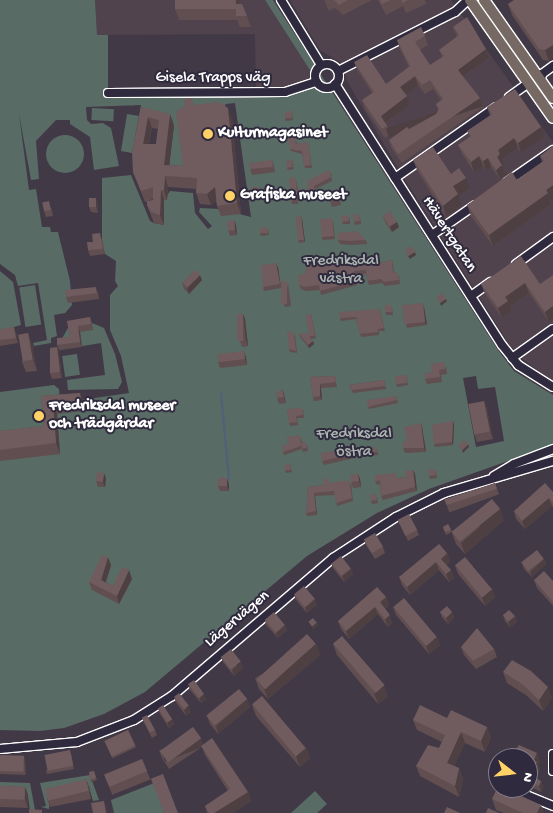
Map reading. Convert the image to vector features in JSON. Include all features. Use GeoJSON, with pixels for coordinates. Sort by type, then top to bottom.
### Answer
{"type":"FeatureCollection","features":[{"type":"Feature","properties":{"kind":"main road"},"geometry":{"type":"LineString","coordinates":[[469,0],[553,118]]}},
{"type":"Feature","properties":{"kind":"main road"},"geometry":{"type":"LineString","coordinates":[[484,0],[547,72],[553,98]]}},
{"type":"Feature","properties":{"kind":"street"},"geometry":{"type":"LineString","coordinates":[[281,0],[321,65]]}},
{"type":"Feature","properties":{"kind":"street"},"geometry":{"type":"LineString","coordinates":[[338,71],[455,12],[469,0]]}},
{"type":"Feature","properties":{"kind":"street"},"geometry":{"type":"LineString","coordinates":[[331,64],[338,71],[335,84],[325,88],[316,82],[315,72],[321,65],[331,64]]}},
{"type":"Feature","properties":{"kind":"street","name":"Gisela Trapps väg"},"geometry":{"type":"LineString","coordinates":[[108,93],[285,92],[316,82]]}},
{"type":"Feature","properties":{"kind":"street","name":"Hävertgatan"},"geometry":{"type":"LineString","coordinates":[[335,84],[512,358],[525,370],[553,387]]}},
{"type":"Feature","properties":{"kind":"street"},"geometry":{"type":"LineString","coordinates":[[395,178],[528,84]]}},
{"type":"Feature","properties":{"kind":"street"},"geometry":{"type":"LineString","coordinates":[[496,190],[553,150]]}},
{"type":"Feature","properties":{"kind":"street"},"geometry":{"type":"LineString","coordinates":[[432,235],[480,201]]}},
{"type":"Feature","properties":{"kind":"street"},"geometry":{"type":"LineString","coordinates":[[508,269],[553,238]]}},
{"type":"Feature","properties":{"kind":"street"},"geometry":{"type":"LineString","coordinates":[[471,296],[501,275]]}},
{"type":"Feature","properties":{"kind":"street"},"geometry":{"type":"LineString","coordinates":[[512,358],[553,329]]}},
{"type":"Feature","properties":{"kind":"street","name":"Lägervägen"},"geometry":{"type":"LineString","coordinates":[[484,482],[514,464],[553,449]]}},
{"type":"Feature","properties":{"kind":"street","name":"Lägervägen"},"geometry":{"type":"LineString","coordinates":[[0,748],[77,742],[134,720],[172,696],[356,542],[416,505],[553,461]]}},
{"type":"Feature","properties":{"kind":"street"},"geometry":{"type":"LineString","coordinates":[[553,754],[553,771]]}},
{"type":"Feature","properties":{"kind":"street"},"geometry":{"type":"LineString","coordinates":[[533,798],[553,806]]}},
{"type":"Feature","properties":{"kind":"shaded area"},"geometry":{"type":"Polygon","coordinates":[[[95,0],[265,0],[313,75],[305,82],[282,89],[256,89],[255,34],[97,35],[95,0]]]}},
{"type":"Feature","properties":{"kind":"shaded area"},"geometry":{"type":"Polygon","coordinates":[[[290,0],[451,0],[550,138],[553,143],[553,382],[519,356],[509,344],[399,170],[347,81],[340,62],[320,50],[290,0]]]}},
{"type":"Feature","properties":{"kind":"green space"},"geometry":{"type":"Polygon","coordinates":[[[0,0],[95,0],[97,35],[108,35],[108,90],[282,89],[305,82],[313,75],[265,0],[273,0],[498,350],[514,371],[553,395],[553,445],[429,489],[377,513],[307,556],[145,692],[104,714],[64,728],[40,731],[0,730],[0,392],[54,385],[59,389],[60,403],[129,393],[121,356],[110,330],[110,295],[118,286],[115,281],[116,261],[105,254],[102,246],[102,178],[131,175],[150,221],[154,223],[164,225],[164,200],[170,191],[193,193],[195,213],[208,229],[212,226],[199,212],[200,208],[220,209],[251,217],[235,103],[226,104],[185,167],[169,167],[174,125],[139,116],[141,105],[86,107],[87,120],[91,124],[103,123],[111,128],[119,166],[94,170],[90,137],[70,124],[70,120],[56,120],[36,141],[39,179],[31,180],[19,114],[29,190],[36,189],[42,227],[50,227],[51,232],[58,232],[70,281],[72,305],[65,313],[54,315],[57,336],[51,338],[51,343],[34,346],[33,343],[47,340],[38,283],[18,286],[15,275],[0,264],[0,0]],[[476,376],[463,378],[476,447],[504,441],[495,387],[478,389],[476,376]]]}},
{"type":"Feature","properties":{"kind":"green space"},"geometry":{"type":"Polygon","coordinates":[[[92,108],[114,109],[113,121],[91,120],[92,108]]]}},
{"type":"Feature","properties":{"kind":"green space"},"geometry":{"type":"Polygon","coordinates":[[[127,114],[139,116],[132,153],[121,151],[127,114]]]}},
{"type":"Feature","properties":{"kind":"green space"},"geometry":{"type":"Polygon","coordinates":[[[65,135],[79,140],[84,154],[79,168],[65,173],[51,168],[46,154],[51,140],[65,135]]]}},
{"type":"Feature","properties":{"kind":"green space"},"geometry":{"type":"Polygon","coordinates":[[[0,271],[13,282],[21,325],[0,331],[0,271]]]}},
{"type":"Feature","properties":{"kind":"green space"},"geometry":{"type":"Polygon","coordinates":[[[35,285],[41,325],[25,327],[19,288],[35,285]]]}},
{"type":"Feature","properties":{"kind":"green space"},"geometry":{"type":"Polygon","coordinates":[[[92,323],[104,328],[115,354],[122,382],[118,389],[68,390],[67,380],[105,375],[101,343],[59,350],[59,344],[69,326],[92,323]]]}},
{"type":"Feature","properties":{"kind":"green space"},"geometry":{"type":"Polygon","coordinates":[[[77,354],[80,375],[65,377],[62,356],[77,354]]]}},
{"type":"Feature","properties":{"kind":"green space"},"geometry":{"type":"Polygon","coordinates":[[[90,775],[99,800],[93,801],[89,787],[49,800],[49,809],[41,807],[46,806],[40,783],[90,775]]]}},
{"type":"Feature","properties":{"kind":"green space"},"geometry":{"type":"Polygon","coordinates":[[[0,782],[30,783],[35,810],[30,811],[28,796],[0,795],[0,782]]]}},
{"type":"Feature","properties":{"kind":"green space"},"geometry":{"type":"Polygon","coordinates":[[[157,782],[164,813],[114,813],[111,800],[157,782]]]}},
{"type":"Feature","properties":{"kind":"green space"},"geometry":{"type":"Polygon","coordinates":[[[315,791],[327,804],[317,813],[291,813],[315,791]]]}},
{"type":"Feature","properties":{"kind":"building"},"geometry":{"type":"Polygon","coordinates":[[[175,0],[236,0],[236,4],[242,4],[247,16],[236,16],[236,9],[175,9],[175,0]]]}},
{"type":"Feature","properties":{"kind":"building"},"geometry":{"type":"Polygon","coordinates":[[[334,0],[348,0],[339,5],[334,0]]]}},
{"type":"Feature","properties":{"kind":"building"},"geometry":{"type":"Polygon","coordinates":[[[380,0],[391,0],[382,4],[380,0]]]}},
{"type":"Feature","properties":{"kind":"building"},"geometry":{"type":"Polygon","coordinates":[[[514,0],[553,0],[553,45],[545,50],[539,49],[508,4],[514,0]]]}},
{"type":"Feature","properties":{"kind":"building"},"geometry":{"type":"Polygon","coordinates":[[[467,17],[486,49],[458,70],[480,98],[398,154],[389,140],[407,127],[409,129],[436,114],[439,109],[436,104],[443,99],[430,80],[422,85],[415,76],[400,87],[407,96],[381,116],[387,126],[382,129],[362,100],[374,92],[354,62],[367,55],[386,84],[410,66],[397,40],[421,27],[425,36],[415,42],[430,65],[444,56],[439,50],[459,35],[453,27],[467,17]]]}},
{"type":"Feature","properties":{"kind":"building"},"geometry":{"type":"Polygon","coordinates":[[[515,89],[541,127],[518,143],[514,138],[498,150],[500,154],[497,157],[502,165],[496,170],[488,158],[483,161],[479,156],[471,162],[458,145],[471,136],[467,131],[492,114],[487,107],[515,89]]]}},
{"type":"Feature","properties":{"kind":"building"},"geometry":{"type":"Polygon","coordinates":[[[192,98],[193,105],[219,102],[228,108],[237,203],[217,206],[215,187],[207,194],[196,193],[197,178],[165,176],[164,190],[161,190],[160,215],[151,212],[147,205],[147,201],[153,200],[153,187],[141,191],[133,172],[132,152],[141,107],[170,114],[164,165],[183,166],[176,112],[185,106],[184,99],[192,98]],[[148,117],[143,144],[156,144],[159,120],[148,117]]]}},
{"type":"Feature","properties":{"kind":"building"},"geometry":{"type":"Polygon","coordinates":[[[292,111],[292,118],[285,118],[285,112],[292,111]]]}},
{"type":"Feature","properties":{"kind":"building"},"geometry":{"type":"Polygon","coordinates":[[[295,137],[296,144],[308,142],[311,165],[304,166],[302,151],[290,149],[288,138],[295,137]]]}},
{"type":"Feature","properties":{"kind":"building"},"geometry":{"type":"Polygon","coordinates":[[[553,146],[553,185],[546,190],[548,193],[489,235],[467,205],[512,172],[517,180],[544,161],[540,156],[553,146]]]}},
{"type":"Feature","properties":{"kind":"building"},"geometry":{"type":"Polygon","coordinates":[[[433,147],[451,174],[459,168],[466,178],[453,186],[458,194],[443,206],[413,160],[433,147]]]}},
{"type":"Feature","properties":{"kind":"building"},"geometry":{"type":"Polygon","coordinates":[[[272,160],[273,167],[250,169],[249,163],[272,160]]]}},
{"type":"Feature","properties":{"kind":"building"},"geometry":{"type":"Polygon","coordinates":[[[292,160],[293,167],[287,168],[286,161],[292,160]]]}},
{"type":"Feature","properties":{"kind":"building"},"geometry":{"type":"Polygon","coordinates":[[[329,170],[331,177],[314,186],[315,194],[296,196],[297,200],[291,201],[289,178],[295,177],[297,190],[308,189],[307,181],[329,170]]]}},
{"type":"Feature","properties":{"kind":"building"},"geometry":{"type":"Polygon","coordinates":[[[251,187],[259,187],[260,193],[252,194],[251,187]]]}},
{"type":"Feature","properties":{"kind":"building"},"geometry":{"type":"Polygon","coordinates":[[[337,191],[339,199],[331,201],[329,193],[337,191]]]}},
{"type":"Feature","properties":{"kind":"building"},"geometry":{"type":"Polygon","coordinates":[[[89,198],[96,198],[96,207],[89,207],[89,198]]]}},
{"type":"Feature","properties":{"kind":"building"},"geometry":{"type":"Polygon","coordinates":[[[49,201],[51,210],[44,211],[42,203],[49,201]]]}},
{"type":"Feature","properties":{"kind":"building"},"geometry":{"type":"Polygon","coordinates":[[[390,211],[397,222],[389,227],[382,216],[390,211]]]}},
{"type":"Feature","properties":{"kind":"building"},"geometry":{"type":"Polygon","coordinates":[[[359,214],[360,221],[354,222],[353,215],[359,214]]]}},
{"type":"Feature","properties":{"kind":"building"},"geometry":{"type":"Polygon","coordinates":[[[349,215],[349,221],[342,222],[341,216],[349,215]]]}},
{"type":"Feature","properties":{"kind":"building"},"geometry":{"type":"Polygon","coordinates":[[[301,216],[304,240],[298,240],[296,217],[301,216]]]}},
{"type":"Feature","properties":{"kind":"building"},"geometry":{"type":"Polygon","coordinates":[[[332,218],[334,236],[322,237],[320,219],[332,218]]]}},
{"type":"Feature","properties":{"kind":"building"},"geometry":{"type":"Polygon","coordinates":[[[234,220],[235,230],[228,231],[227,221],[234,220]]]}},
{"type":"Feature","properties":{"kind":"building"},"geometry":{"type":"Polygon","coordinates":[[[267,227],[268,233],[260,233],[260,228],[267,227]]]}},
{"type":"Feature","properties":{"kind":"building"},"geometry":{"type":"Polygon","coordinates":[[[357,231],[366,240],[338,240],[338,233],[357,231]]]}},
{"type":"Feature","properties":{"kind":"building"},"geometry":{"type":"Polygon","coordinates":[[[100,233],[103,249],[88,250],[87,242],[93,242],[92,234],[100,233]]]}},
{"type":"Feature","properties":{"kind":"building"},"geometry":{"type":"Polygon","coordinates":[[[411,246],[415,252],[408,256],[405,250],[411,246]]]}},
{"type":"Feature","properties":{"kind":"building"},"geometry":{"type":"Polygon","coordinates":[[[521,256],[540,284],[553,275],[553,306],[545,312],[525,283],[505,297],[508,301],[498,308],[481,284],[521,256]]]}},
{"type":"Feature","properties":{"kind":"building"},"geometry":{"type":"Polygon","coordinates":[[[370,260],[371,265],[392,260],[393,273],[397,272],[399,280],[384,282],[381,279],[367,281],[366,270],[354,271],[356,281],[320,291],[319,285],[304,287],[299,285],[298,275],[305,274],[307,265],[337,262],[338,266],[370,260]]]}},
{"type":"Feature","properties":{"kind":"building"},"geometry":{"type":"Polygon","coordinates":[[[276,263],[280,284],[263,287],[261,265],[276,263]]]}},
{"type":"Feature","properties":{"kind":"building"},"geometry":{"type":"Polygon","coordinates":[[[195,270],[200,275],[187,288],[182,283],[195,270]]]}},
{"type":"Feature","properties":{"kind":"building"},"geometry":{"type":"Polygon","coordinates":[[[281,281],[287,281],[287,304],[281,304],[281,281]]]}},
{"type":"Feature","properties":{"kind":"building"},"geometry":{"type":"Polygon","coordinates":[[[96,287],[97,293],[66,297],[65,290],[96,287]]]}},
{"type":"Feature","properties":{"kind":"building"},"geometry":{"type":"Polygon","coordinates":[[[442,293],[446,299],[440,303],[436,297],[442,293]]]}},
{"type":"Feature","properties":{"kind":"building"},"geometry":{"type":"Polygon","coordinates":[[[423,303],[425,322],[404,324],[402,305],[423,303]]]}},
{"type":"Feature","properties":{"kind":"building"},"geometry":{"type":"Polygon","coordinates":[[[385,305],[391,305],[392,312],[385,312],[385,305]]]}},
{"type":"Feature","properties":{"kind":"building"},"geometry":{"type":"Polygon","coordinates":[[[380,309],[384,328],[378,329],[378,332],[360,334],[356,317],[340,318],[339,312],[380,309]]]}},
{"type":"Feature","properties":{"kind":"building"},"geometry":{"type":"Polygon","coordinates":[[[237,314],[243,314],[243,341],[237,341],[237,314]]]}},
{"type":"Feature","properties":{"kind":"building"},"geometry":{"type":"Polygon","coordinates":[[[311,314],[315,336],[309,336],[306,315],[311,314]]]}},
{"type":"Feature","properties":{"kind":"building"},"geometry":{"type":"Polygon","coordinates":[[[90,317],[91,324],[78,326],[80,342],[57,345],[57,338],[70,337],[67,321],[90,317]]]}},
{"type":"Feature","properties":{"kind":"building"},"geometry":{"type":"Polygon","coordinates":[[[14,327],[16,338],[0,340],[0,329],[14,327]]]}},
{"type":"Feature","properties":{"kind":"building"},"geometry":{"type":"Polygon","coordinates":[[[287,332],[294,332],[296,351],[289,349],[287,332]]]}},
{"type":"Feature","properties":{"kind":"building"},"geometry":{"type":"Polygon","coordinates":[[[28,333],[33,360],[23,361],[18,335],[28,333]]]}},
{"type":"Feature","properties":{"kind":"building"},"geometry":{"type":"Polygon","coordinates":[[[307,333],[313,341],[308,345],[299,334],[307,333]]]}},
{"type":"Feature","properties":{"kind":"building"},"geometry":{"type":"Polygon","coordinates":[[[57,347],[60,372],[50,373],[50,348],[57,347]]]}},
{"type":"Feature","properties":{"kind":"building"},"geometry":{"type":"Polygon","coordinates":[[[244,351],[245,359],[218,362],[217,354],[244,351]]]}},
{"type":"Feature","properties":{"kind":"building"},"geometry":{"type":"Polygon","coordinates":[[[444,362],[445,369],[439,370],[440,377],[425,379],[425,373],[432,372],[431,364],[444,362]]]}},
{"type":"Feature","properties":{"kind":"building"},"geometry":{"type":"Polygon","coordinates":[[[406,375],[407,383],[396,384],[395,376],[406,375]]]}},
{"type":"Feature","properties":{"kind":"building"},"geometry":{"type":"Polygon","coordinates":[[[335,376],[336,382],[320,384],[320,396],[313,397],[310,377],[335,376]]]}},
{"type":"Feature","properties":{"kind":"building"},"geometry":{"type":"Polygon","coordinates":[[[384,380],[385,386],[352,390],[349,385],[384,380]]]}},
{"type":"Feature","properties":{"kind":"building"},"geometry":{"type":"Polygon","coordinates":[[[282,389],[284,397],[277,398],[276,393],[282,389]]]}},
{"type":"Feature","properties":{"kind":"building"},"geometry":{"type":"Polygon","coordinates":[[[80,393],[81,400],[53,403],[56,443],[0,450],[0,431],[44,426],[41,396],[80,393]]]}},
{"type":"Feature","properties":{"kind":"building"},"geometry":{"type":"Polygon","coordinates":[[[396,396],[397,400],[368,407],[367,400],[396,396]]]}},
{"type":"Feature","properties":{"kind":"building"},"geometry":{"type":"Polygon","coordinates":[[[484,401],[490,431],[474,434],[468,404],[484,401]]]}},
{"type":"Feature","properties":{"kind":"building"},"geometry":{"type":"Polygon","coordinates":[[[302,408],[303,415],[296,416],[297,422],[289,423],[287,409],[302,408]]]}},
{"type":"Feature","properties":{"kind":"building"},"geometry":{"type":"Polygon","coordinates":[[[453,421],[452,442],[434,444],[432,425],[453,421]]]}},
{"type":"Feature","properties":{"kind":"building"},"geometry":{"type":"Polygon","coordinates":[[[421,423],[424,448],[403,448],[403,442],[407,441],[404,427],[421,423]]]}},
{"type":"Feature","properties":{"kind":"building"},"geometry":{"type":"Polygon","coordinates":[[[300,435],[301,446],[283,452],[282,445],[288,444],[287,437],[300,435]]]}},
{"type":"Feature","properties":{"kind":"building"},"geometry":{"type":"Polygon","coordinates":[[[464,440],[468,444],[463,450],[458,446],[464,440]]]}},
{"type":"Feature","properties":{"kind":"building"},"geometry":{"type":"Polygon","coordinates":[[[306,442],[307,448],[302,449],[301,443],[306,442]]]}},
{"type":"Feature","properties":{"kind":"building"},"geometry":{"type":"Polygon","coordinates":[[[376,447],[377,452],[369,453],[369,448],[376,447]]]}},
{"type":"Feature","properties":{"kind":"building"},"geometry":{"type":"Polygon","coordinates":[[[352,449],[353,454],[322,461],[321,453],[352,449]]]}},
{"type":"Feature","properties":{"kind":"building"},"geometry":{"type":"Polygon","coordinates":[[[290,464],[291,470],[285,470],[284,465],[290,464]]]}},
{"type":"Feature","properties":{"kind":"building"},"geometry":{"type":"Polygon","coordinates":[[[428,469],[435,469],[436,475],[429,476],[428,469]]]}},
{"type":"Feature","properties":{"kind":"building"},"geometry":{"type":"Polygon","coordinates":[[[413,470],[415,487],[381,496],[380,480],[375,481],[375,475],[396,473],[396,478],[406,477],[405,471],[413,470]]]}},
{"type":"Feature","properties":{"kind":"building"},"geometry":{"type":"Polygon","coordinates":[[[97,472],[104,473],[103,482],[96,481],[97,472]]]}},
{"type":"Feature","properties":{"kind":"building"},"geometry":{"type":"Polygon","coordinates":[[[358,474],[359,481],[351,482],[350,475],[358,474]]]}},
{"type":"Feature","properties":{"kind":"building"},"geometry":{"type":"Polygon","coordinates":[[[218,478],[227,478],[227,486],[218,486],[218,478]]]}},
{"type":"Feature","properties":{"kind":"building"},"geometry":{"type":"Polygon","coordinates":[[[323,479],[329,479],[329,483],[349,480],[352,498],[336,503],[334,491],[314,493],[316,511],[306,513],[308,487],[324,485],[323,479]]]}},
{"type":"Feature","properties":{"kind":"building"},"geometry":{"type":"Polygon","coordinates":[[[495,483],[497,489],[446,505],[445,499],[495,483]]]}},
{"type":"Feature","properties":{"kind":"building"},"geometry":{"type":"Polygon","coordinates":[[[545,483],[553,492],[553,503],[549,498],[522,521],[514,511],[545,483]]]}},
{"type":"Feature","properties":{"kind":"building"},"geometry":{"type":"Polygon","coordinates":[[[376,494],[377,500],[371,501],[370,495],[376,494]]]}},
{"type":"Feature","properties":{"kind":"building"},"geometry":{"type":"Polygon","coordinates":[[[492,499],[500,509],[460,542],[452,532],[492,499]]]}},
{"type":"Feature","properties":{"kind":"building"},"geometry":{"type":"Polygon","coordinates":[[[409,514],[417,530],[406,536],[397,520],[409,514]]]}},
{"type":"Feature","properties":{"kind":"building"},"geometry":{"type":"Polygon","coordinates":[[[448,524],[451,530],[445,532],[443,527],[448,524]]]}},
{"type":"Feature","properties":{"kind":"building"},"geometry":{"type":"Polygon","coordinates":[[[375,533],[383,547],[372,553],[364,540],[375,533]]]}},
{"type":"Feature","properties":{"kind":"building"},"geometry":{"type":"Polygon","coordinates":[[[439,544],[447,553],[441,559],[451,570],[446,574],[436,562],[407,587],[399,577],[439,544]]]}},
{"type":"Feature","properties":{"kind":"building"},"geometry":{"type":"Polygon","coordinates":[[[537,550],[544,559],[528,571],[521,562],[537,550]]]}},
{"type":"Feature","properties":{"kind":"building"},"geometry":{"type":"Polygon","coordinates":[[[102,555],[108,557],[101,580],[113,586],[122,567],[129,570],[117,596],[89,582],[102,555]]]}},
{"type":"Feature","properties":{"kind":"building"},"geometry":{"type":"Polygon","coordinates":[[[341,556],[351,569],[341,576],[332,563],[341,556]]]}},
{"type":"Feature","properties":{"kind":"building"},"geometry":{"type":"Polygon","coordinates":[[[465,557],[492,589],[482,598],[455,565],[465,557]]]}},
{"type":"Feature","properties":{"kind":"building"},"geometry":{"type":"Polygon","coordinates":[[[544,571],[553,581],[553,602],[534,580],[544,571]]]}},
{"type":"Feature","properties":{"kind":"building"},"geometry":{"type":"Polygon","coordinates":[[[304,586],[315,599],[305,607],[294,594],[304,586]]]}},
{"type":"Feature","properties":{"kind":"building"},"geometry":{"type":"Polygon","coordinates":[[[377,587],[386,597],[380,602],[390,615],[385,619],[375,607],[346,631],[338,621],[377,587]]]}},
{"type":"Feature","properties":{"kind":"building"},"geometry":{"type":"Polygon","coordinates":[[[404,598],[437,637],[426,646],[393,607],[404,598]]]}},
{"type":"Feature","properties":{"kind":"building"},"geometry":{"type":"Polygon","coordinates":[[[447,606],[452,612],[446,618],[440,612],[447,606]]]}},
{"type":"Feature","properties":{"kind":"building"},"geometry":{"type":"Polygon","coordinates":[[[509,610],[515,616],[508,622],[503,615],[509,610]]]}},
{"type":"Feature","properties":{"kind":"building"},"geometry":{"type":"Polygon","coordinates":[[[274,612],[285,625],[276,633],[265,620],[274,612]]]}},
{"type":"Feature","properties":{"kind":"building"},"geometry":{"type":"Polygon","coordinates":[[[313,618],[317,623],[312,626],[308,622],[313,618]]]}},
{"type":"Feature","properties":{"kind":"building"},"geometry":{"type":"Polygon","coordinates":[[[477,628],[494,649],[473,661],[461,647],[477,628]]]}},
{"type":"Feature","properties":{"kind":"building"},"geometry":{"type":"Polygon","coordinates":[[[307,634],[316,644],[265,689],[256,680],[307,634]]]}},
{"type":"Feature","properties":{"kind":"building"},"geometry":{"type":"Polygon","coordinates":[[[342,636],[385,685],[376,693],[333,644],[342,636]]]}},
{"type":"Feature","properties":{"kind":"building"},"geometry":{"type":"Polygon","coordinates":[[[231,649],[241,662],[231,670],[221,657],[231,649]]]}},
{"type":"Feature","properties":{"kind":"building"},"geometry":{"type":"Polygon","coordinates":[[[512,660],[531,671],[548,687],[539,700],[522,684],[503,672],[512,660]]]}},
{"type":"Feature","properties":{"kind":"building"},"geometry":{"type":"Polygon","coordinates":[[[194,680],[204,694],[199,698],[188,684],[194,680]]]}},
{"type":"Feature","properties":{"kind":"building"},"geometry":{"type":"Polygon","coordinates":[[[239,689],[247,699],[215,726],[206,715],[239,689]]]}},
{"type":"Feature","properties":{"kind":"building"},"geometry":{"type":"Polygon","coordinates":[[[179,693],[189,706],[184,709],[174,697],[179,693]]]}},
{"type":"Feature","properties":{"kind":"building"},"geometry":{"type":"Polygon","coordinates":[[[262,696],[306,748],[296,756],[252,704],[262,696]]]}},
{"type":"Feature","properties":{"kind":"building"},"geometry":{"type":"Polygon","coordinates":[[[163,705],[172,719],[167,723],[158,708],[163,705]]]}},
{"type":"Feature","properties":{"kind":"building"},"geometry":{"type":"Polygon","coordinates":[[[420,705],[447,718],[451,710],[487,727],[481,741],[461,732],[447,763],[459,768],[455,786],[416,766],[428,745],[439,748],[445,735],[413,720],[420,705]]]}},
{"type":"Feature","properties":{"kind":"building"},"geometry":{"type":"Polygon","coordinates":[[[147,715],[155,730],[150,733],[142,718],[147,715]]]}},
{"type":"Feature","properties":{"kind":"building"},"geometry":{"type":"Polygon","coordinates":[[[193,727],[201,738],[168,762],[160,751],[193,727]]]}},
{"type":"Feature","properties":{"kind":"building"},"geometry":{"type":"Polygon","coordinates":[[[128,730],[135,745],[112,756],[104,741],[128,730]]]}},
{"type":"Feature","properties":{"kind":"building"},"geometry":{"type":"Polygon","coordinates":[[[212,738],[248,792],[214,813],[209,813],[205,806],[230,789],[201,746],[212,738]]]}},
{"type":"Feature","properties":{"kind":"building"},"geometry":{"type":"Polygon","coordinates":[[[70,750],[73,766],[48,771],[44,755],[70,750]]]}},
{"type":"Feature","properties":{"kind":"building"},"geometry":{"type":"Polygon","coordinates":[[[0,755],[24,756],[23,772],[0,771],[0,755]]]}},
{"type":"Feature","properties":{"kind":"building"},"geometry":{"type":"Polygon","coordinates":[[[142,759],[147,771],[109,787],[104,775],[142,759]]]}},
{"type":"Feature","properties":{"kind":"building"},"geometry":{"type":"Polygon","coordinates":[[[94,771],[96,778],[90,780],[89,772],[94,771]]]}},
{"type":"Feature","properties":{"kind":"building"},"geometry":{"type":"Polygon","coordinates":[[[163,774],[178,813],[164,813],[151,779],[163,774]]]}},
{"type":"Feature","properties":{"kind":"building"},"geometry":{"type":"Polygon","coordinates":[[[86,779],[89,791],[48,801],[45,789],[86,779]]]}},
{"type":"Feature","properties":{"kind":"building"},"geometry":{"type":"Polygon","coordinates":[[[0,786],[25,787],[25,800],[0,799],[0,786]]]}},
{"type":"Feature","properties":{"kind":"building"},"geometry":{"type":"Polygon","coordinates":[[[526,798],[541,805],[537,813],[523,813],[492,799],[526,798]]]}},
{"type":"Feature","properties":{"kind":"building"},"geometry":{"type":"Polygon","coordinates":[[[104,801],[106,813],[93,813],[91,803],[104,801]]]}},
{"type":"Feature","properties":{"kind":"building"},"geometry":{"type":"Polygon","coordinates":[[[447,807],[460,813],[444,813],[447,807]]]}},
{"type":"Feature","properties":{"kind":"building"},"geometry":{"type":"Polygon","coordinates":[[[488,808],[499,813],[486,813],[488,808]]]}},
{"type":"Feature","properties":{"kind":"building"},"geometry":{"type":"Polygon","coordinates":[[[29,809],[42,810],[42,813],[29,813],[29,809]]]}},
{"type":"Feature","properties":{"kind":"waterway"},"geometry":{"type":"LineString","coordinates":[[221,393],[229,480]]}},
{"type":"Feature","properties":{"kind":"place","name":"Kulturmagasinet"},"geometry":{"type":"Point","coordinates":[208,134]}},
{"type":"Feature","properties":{"kind":"place","name":"Grafiska museet"},"geometry":{"type":"Point","coordinates":[230,196]}},
{"type":"Feature","properties":{"kind":"place","name":"Fredriksdal museer och trädgårdar"},"geometry":{"type":"Point","coordinates":[39,416]}},
{"type":"Feature","properties":{"kind":"park label","name":"Fredriksdal västra"},"geometry":{"type":"Point","coordinates":[341,271]}},
{"type":"Feature","properties":{"kind":"park label","name":"Fredriksdal östra"},"geometry":{"type":"Point","coordinates":[354,444]}}]}
